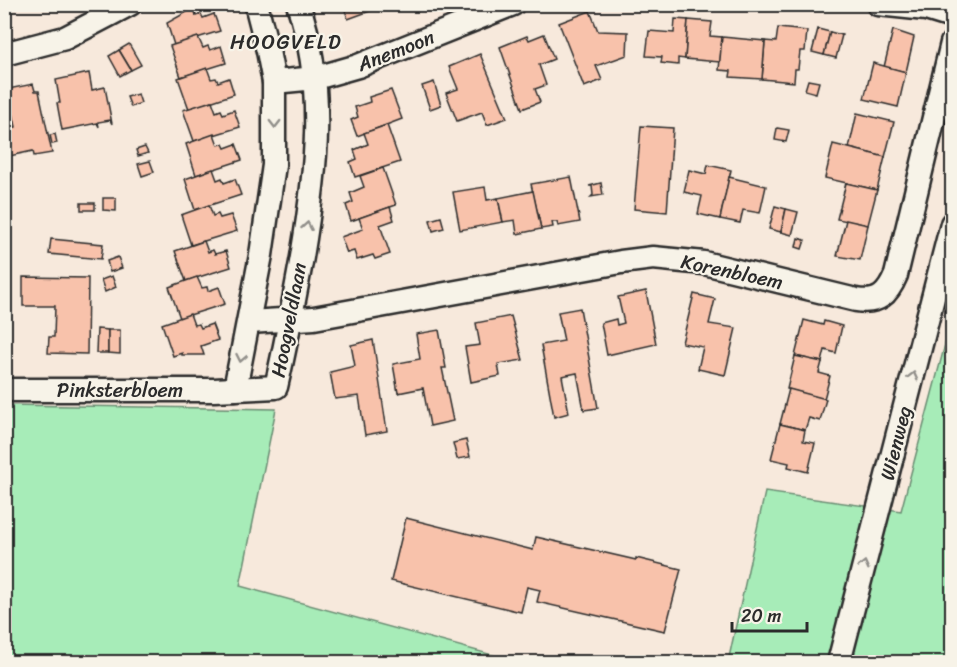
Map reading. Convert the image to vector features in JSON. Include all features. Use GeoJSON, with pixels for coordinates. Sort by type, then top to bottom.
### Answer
{"type":"FeatureCollection","features":[{"type":"Feature","properties":{"kind":"street"},"geometry":{"type":"LineString","coordinates":[[4,54],[65,38],[130,4]]}},
{"type":"Feature","properties":{"kind":"street","name":"Hoogveldlaan"},"geometry":{"type":"LineString","coordinates":[[255,4],[274,82],[274,165],[263,245],[236,389],[276,387],[292,319],[312,197],[316,152],[316,78],[298,4]]}},
{"type":"Feature","properties":{"kind":"street","name":"Anemoon"},"geometry":{"type":"LineString","coordinates":[[274,82],[316,78],[358,66],[513,4]]}},
{"type":"Feature","properties":{"kind":"street"},"geometry":{"type":"LineString","coordinates":[[878,4],[926,9],[952,17]]}},
{"type":"Feature","properties":{"kind":"street","name":"Korenbloem"},"geometry":{"type":"LineString","coordinates":[[249,322],[314,318],[653,258],[704,263],[866,302],[880,298],[890,289],[896,275],[952,43]]}},
{"type":"Feature","properties":{"kind":"street","name":"Wienweg"},"geometry":{"type":"LineString","coordinates":[[839,663],[952,224]]}},
{"type":"Feature","properties":{"kind":"street","name":"Pinksterbloem"},"geometry":{"type":"LineString","coordinates":[[4,390],[236,389]]}},
{"type":"Feature","properties":{"kind":"green space"},"geometry":{"type":"Polygon","coordinates":[[[952,318],[952,662],[728,662],[765,492],[901,511],[952,318]]]}},
{"type":"Feature","properties":{"kind":"green space"},"geometry":{"type":"Polygon","coordinates":[[[5,405],[276,409],[240,586],[518,662],[5,662],[5,405]]]}},
{"type":"Feature","properties":{"kind":"building"},"geometry":{"type":"Polygon","coordinates":[[[343,4],[389,4],[348,19],[343,4]]]}},
{"type":"Feature","properties":{"kind":"building"},"geometry":{"type":"Polygon","coordinates":[[[194,8],[196,16],[201,14],[203,18],[214,14],[220,31],[174,45],[167,23],[194,8]]]}},
{"type":"Feature","properties":{"kind":"building"},"geometry":{"type":"Polygon","coordinates":[[[590,11],[598,31],[628,32],[627,55],[596,66],[602,80],[584,87],[559,23],[590,11]]]}},
{"type":"Feature","properties":{"kind":"building"},"geometry":{"type":"Polygon","coordinates":[[[675,19],[688,20],[685,59],[678,58],[678,65],[661,63],[662,57],[646,56],[649,31],[674,33],[675,19]]]}},
{"type":"Feature","properties":{"kind":"building"},"geometry":{"type":"Polygon","coordinates":[[[688,20],[712,22],[710,36],[722,37],[720,62],[685,59],[688,20]]]}},
{"type":"Feature","properties":{"kind":"building"},"geometry":{"type":"Polygon","coordinates":[[[778,28],[807,31],[805,51],[800,51],[794,82],[762,79],[765,41],[776,42],[778,28]]]}},
{"type":"Feature","properties":{"kind":"building"},"geometry":{"type":"Polygon","coordinates":[[[818,29],[830,32],[824,55],[812,52],[818,29]]]}},
{"type":"Feature","properties":{"kind":"building"},"geometry":{"type":"Polygon","coordinates":[[[893,30],[914,37],[906,72],[884,67],[893,30]]]}},
{"type":"Feature","properties":{"kind":"building"},"geometry":{"type":"Polygon","coordinates":[[[830,32],[842,35],[836,58],[824,55],[830,32]]]}},
{"type":"Feature","properties":{"kind":"building"},"geometry":{"type":"Polygon","coordinates":[[[544,34],[554,59],[539,65],[546,85],[535,89],[540,102],[522,109],[500,47],[527,36],[529,40],[544,34]]]}},
{"type":"Feature","properties":{"kind":"building"},"geometry":{"type":"Polygon","coordinates":[[[198,37],[203,48],[208,46],[210,50],[221,46],[226,63],[181,77],[170,46],[198,37]]]}},
{"type":"Feature","properties":{"kind":"building"},"geometry":{"type":"Polygon","coordinates":[[[722,37],[765,41],[762,79],[730,77],[731,71],[719,70],[722,37]]]}},
{"type":"Feature","properties":{"kind":"building"},"geometry":{"type":"Polygon","coordinates":[[[129,44],[141,65],[131,70],[119,50],[129,44]]]}},
{"type":"Feature","properties":{"kind":"building"},"geometry":{"type":"Polygon","coordinates":[[[119,50],[131,70],[120,76],[109,56],[119,50]]]}},
{"type":"Feature","properties":{"kind":"building"},"geometry":{"type":"Polygon","coordinates":[[[480,54],[507,118],[487,125],[482,112],[457,121],[446,93],[458,89],[449,67],[480,54]]]}},
{"type":"Feature","properties":{"kind":"building"},"geometry":{"type":"Polygon","coordinates":[[[873,63],[906,72],[898,107],[864,99],[873,63]]]}},
{"type":"Feature","properties":{"kind":"building"},"geometry":{"type":"Polygon","coordinates":[[[207,68],[211,79],[216,78],[218,82],[229,78],[234,94],[189,109],[178,78],[207,68]]]}},
{"type":"Feature","properties":{"kind":"building"},"geometry":{"type":"Polygon","coordinates":[[[89,73],[92,90],[105,87],[112,124],[110,120],[98,122],[99,127],[97,123],[62,130],[56,80],[89,73]]]}},
{"type":"Feature","properties":{"kind":"building"},"geometry":{"type":"Polygon","coordinates":[[[808,80],[819,82],[816,93],[805,90],[808,80]]]}},
{"type":"Feature","properties":{"kind":"building"},"geometry":{"type":"Polygon","coordinates":[[[434,82],[441,105],[430,109],[422,86],[434,82]]]}},
{"type":"Feature","properties":{"kind":"building"},"geometry":{"type":"Polygon","coordinates":[[[33,84],[35,91],[39,91],[52,153],[34,156],[33,151],[9,156],[10,161],[4,162],[4,124],[8,124],[9,129],[16,127],[8,89],[33,84]]]}},
{"type":"Feature","properties":{"kind":"building"},"geometry":{"type":"Polygon","coordinates":[[[391,90],[402,119],[357,136],[351,120],[358,117],[355,107],[370,102],[369,97],[391,90]]]}},
{"type":"Feature","properties":{"kind":"building"},"geometry":{"type":"Polygon","coordinates":[[[138,94],[141,103],[131,107],[127,97],[138,94]]]}},
{"type":"Feature","properties":{"kind":"building"},"geometry":{"type":"Polygon","coordinates":[[[212,101],[216,112],[221,110],[223,114],[234,110],[240,127],[194,141],[183,110],[212,101]]]}},
{"type":"Feature","properties":{"kind":"building"},"geometry":{"type":"Polygon","coordinates":[[[857,113],[894,122],[885,157],[849,148],[857,113]]]}},
{"type":"Feature","properties":{"kind":"building"},"geometry":{"type":"Polygon","coordinates":[[[387,125],[400,162],[355,177],[350,162],[357,159],[354,150],[368,144],[364,133],[387,125]]]}},
{"type":"Feature","properties":{"kind":"building"},"geometry":{"type":"Polygon","coordinates":[[[641,126],[673,128],[667,212],[634,209],[641,126]]]}},
{"type":"Feature","properties":{"kind":"building"},"geometry":{"type":"Polygon","coordinates":[[[777,128],[789,130],[786,142],[775,140],[777,128]]]}},
{"type":"Feature","properties":{"kind":"building"},"geometry":{"type":"Polygon","coordinates":[[[55,134],[57,143],[52,144],[50,135],[55,134]]]}},
{"type":"Feature","properties":{"kind":"building"},"geometry":{"type":"Polygon","coordinates":[[[214,134],[218,145],[223,144],[225,148],[236,144],[242,160],[196,175],[186,144],[214,134]]]}},
{"type":"Feature","properties":{"kind":"building"},"geometry":{"type":"Polygon","coordinates":[[[833,144],[885,157],[877,190],[825,178],[833,144]]]}},
{"type":"Feature","properties":{"kind":"building"},"geometry":{"type":"Polygon","coordinates":[[[145,147],[148,153],[138,156],[136,150],[145,147]]]}},
{"type":"Feature","properties":{"kind":"building"},"geometry":{"type":"Polygon","coordinates":[[[150,161],[154,172],[142,176],[138,164],[150,161]]]}},
{"type":"Feature","properties":{"kind":"building"},"geometry":{"type":"Polygon","coordinates":[[[708,165],[731,170],[720,219],[698,214],[702,196],[684,192],[689,170],[706,174],[708,165]]]}},
{"type":"Feature","properties":{"kind":"building"},"geometry":{"type":"Polygon","coordinates":[[[383,168],[396,205],[351,221],[346,205],[353,202],[350,193],[364,187],[360,176],[383,168]]]}},
{"type":"Feature","properties":{"kind":"building"},"geometry":{"type":"Polygon","coordinates":[[[213,169],[217,180],[222,178],[224,183],[235,179],[241,195],[195,210],[185,179],[213,169]]]}},
{"type":"Feature","properties":{"kind":"building"},"geometry":{"type":"Polygon","coordinates":[[[571,177],[580,222],[558,226],[557,222],[552,222],[553,227],[541,229],[531,184],[571,177]]]}},
{"type":"Feature","properties":{"kind":"building"},"geometry":{"type":"Polygon","coordinates":[[[729,177],[766,186],[760,213],[743,210],[740,223],[720,219],[729,177]]]}},
{"type":"Feature","properties":{"kind":"building"},"geometry":{"type":"Polygon","coordinates":[[[601,183],[603,195],[591,197],[593,195],[592,186],[589,186],[601,183]]]}},
{"type":"Feature","properties":{"kind":"building"},"geometry":{"type":"Polygon","coordinates":[[[846,183],[877,190],[868,225],[837,219],[846,183]]]}},
{"type":"Feature","properties":{"kind":"building"},"geometry":{"type":"Polygon","coordinates":[[[485,187],[487,200],[498,198],[503,222],[460,230],[453,192],[485,187]]]}},
{"type":"Feature","properties":{"kind":"building"},"geometry":{"type":"Polygon","coordinates":[[[533,191],[541,229],[517,234],[515,220],[503,222],[498,198],[533,191]]]}},
{"type":"Feature","properties":{"kind":"building"},"geometry":{"type":"Polygon","coordinates":[[[103,198],[116,198],[116,211],[103,210],[103,198]]]}},
{"type":"Feature","properties":{"kind":"building"},"geometry":{"type":"Polygon","coordinates":[[[81,203],[95,203],[95,210],[81,210],[81,203]]]}},
{"type":"Feature","properties":{"kind":"building"},"geometry":{"type":"Polygon","coordinates":[[[209,205],[213,216],[218,214],[220,218],[231,215],[237,231],[191,245],[181,215],[209,205]]]}},
{"type":"Feature","properties":{"kind":"building"},"geometry":{"type":"Polygon","coordinates":[[[775,206],[786,209],[781,232],[769,229],[775,206]]]}},
{"type":"Feature","properties":{"kind":"building"},"geometry":{"type":"Polygon","coordinates":[[[390,207],[394,220],[380,225],[390,254],[375,259],[373,255],[357,260],[354,251],[347,253],[341,237],[363,229],[359,218],[390,207]]]}},
{"type":"Feature","properties":{"kind":"building"},"geometry":{"type":"Polygon","coordinates":[[[786,209],[798,212],[792,235],[781,232],[786,209]]]}},
{"type":"Feature","properties":{"kind":"building"},"geometry":{"type":"Polygon","coordinates":[[[441,217],[444,228],[433,231],[430,220],[441,217]]]}},
{"type":"Feature","properties":{"kind":"building"},"geometry":{"type":"Polygon","coordinates":[[[846,220],[868,225],[860,260],[837,256],[846,220]]]}},
{"type":"Feature","properties":{"kind":"building"},"geometry":{"type":"Polygon","coordinates":[[[798,238],[805,240],[802,249],[796,247],[798,238]]]}},
{"type":"Feature","properties":{"kind":"building"},"geometry":{"type":"Polygon","coordinates":[[[51,239],[103,244],[101,259],[49,254],[51,239]]]}},
{"type":"Feature","properties":{"kind":"building"},"geometry":{"type":"Polygon","coordinates":[[[204,241],[208,252],[213,250],[215,254],[226,251],[231,267],[186,281],[175,251],[204,241]]]}},
{"type":"Feature","properties":{"kind":"building"},"geometry":{"type":"Polygon","coordinates":[[[118,257],[122,268],[110,272],[107,261],[118,257]]]}},
{"type":"Feature","properties":{"kind":"building"},"geometry":{"type":"Polygon","coordinates":[[[112,276],[116,287],[105,292],[101,280],[112,276]]]}},
{"type":"Feature","properties":{"kind":"building"},"geometry":{"type":"Polygon","coordinates":[[[23,277],[88,278],[87,354],[48,353],[49,337],[54,337],[55,306],[23,306],[23,277]]]}},
{"type":"Feature","properties":{"kind":"building"},"geometry":{"type":"Polygon","coordinates":[[[197,277],[202,288],[207,287],[208,291],[219,287],[225,304],[180,318],[169,287],[197,277]]]}},
{"type":"Feature","properties":{"kind":"building"},"geometry":{"type":"Polygon","coordinates":[[[646,291],[656,344],[607,355],[601,323],[616,319],[617,325],[624,323],[618,297],[646,291]]]}},
{"type":"Feature","properties":{"kind":"building"},"geometry":{"type":"Polygon","coordinates":[[[694,294],[715,299],[709,324],[736,328],[725,375],[698,369],[703,347],[682,343],[694,294]]]}},
{"type":"Feature","properties":{"kind":"building"},"geometry":{"type":"Polygon","coordinates":[[[580,308],[598,408],[584,410],[577,373],[562,376],[569,413],[554,417],[541,345],[564,341],[558,312],[580,308]]]}},
{"type":"Feature","properties":{"kind":"building"},"geometry":{"type":"Polygon","coordinates":[[[190,314],[194,325],[199,324],[201,328],[212,324],[218,340],[201,346],[204,355],[182,355],[182,353],[173,356],[162,324],[190,314]]]}},
{"type":"Feature","properties":{"kind":"building"},"geometry":{"type":"Polygon","coordinates":[[[511,316],[523,360],[498,364],[500,376],[471,382],[465,347],[480,345],[476,323],[511,316]]]}},
{"type":"Feature","properties":{"kind":"building"},"geometry":{"type":"Polygon","coordinates":[[[804,320],[823,325],[824,321],[842,326],[836,353],[825,350],[822,362],[795,356],[804,320]]]}},
{"type":"Feature","properties":{"kind":"building"},"geometry":{"type":"Polygon","coordinates":[[[97,329],[108,330],[108,353],[96,353],[97,329]]]}},
{"type":"Feature","properties":{"kind":"building"},"geometry":{"type":"Polygon","coordinates":[[[108,330],[120,330],[120,354],[108,353],[108,330]]]}},
{"type":"Feature","properties":{"kind":"building"},"geometry":{"type":"Polygon","coordinates":[[[439,330],[446,368],[442,368],[453,421],[430,426],[423,388],[398,393],[393,364],[420,359],[416,334],[439,330]]]}},
{"type":"Feature","properties":{"kind":"building"},"geometry":{"type":"Polygon","coordinates":[[[373,340],[387,431],[365,435],[359,396],[335,399],[330,372],[355,366],[351,345],[373,340]]]}},
{"type":"Feature","properties":{"kind":"building"},"geometry":{"type":"Polygon","coordinates":[[[795,356],[822,362],[819,373],[830,376],[824,399],[787,389],[795,356]]]}},
{"type":"Feature","properties":{"kind":"building"},"geometry":{"type":"Polygon","coordinates":[[[789,389],[826,399],[820,421],[809,418],[805,430],[780,424],[789,389]]]}},
{"type":"Feature","properties":{"kind":"building"},"geometry":{"type":"Polygon","coordinates":[[[780,424],[805,430],[803,441],[815,443],[808,472],[788,467],[789,463],[771,459],[780,424]]]}},
{"type":"Feature","properties":{"kind":"building"},"geometry":{"type":"Polygon","coordinates":[[[466,440],[470,457],[457,459],[453,443],[466,440]]]}},
{"type":"Feature","properties":{"kind":"building"},"geometry":{"type":"Polygon","coordinates":[[[406,518],[533,550],[536,537],[681,569],[665,631],[537,602],[540,590],[527,587],[521,612],[391,581],[406,518]]]}},
{"type":"Feature","properties":{"kind":"district","name":"HOOGVELD"},"geometry":{"type":"Point","coordinates":[286,42]}}]}
